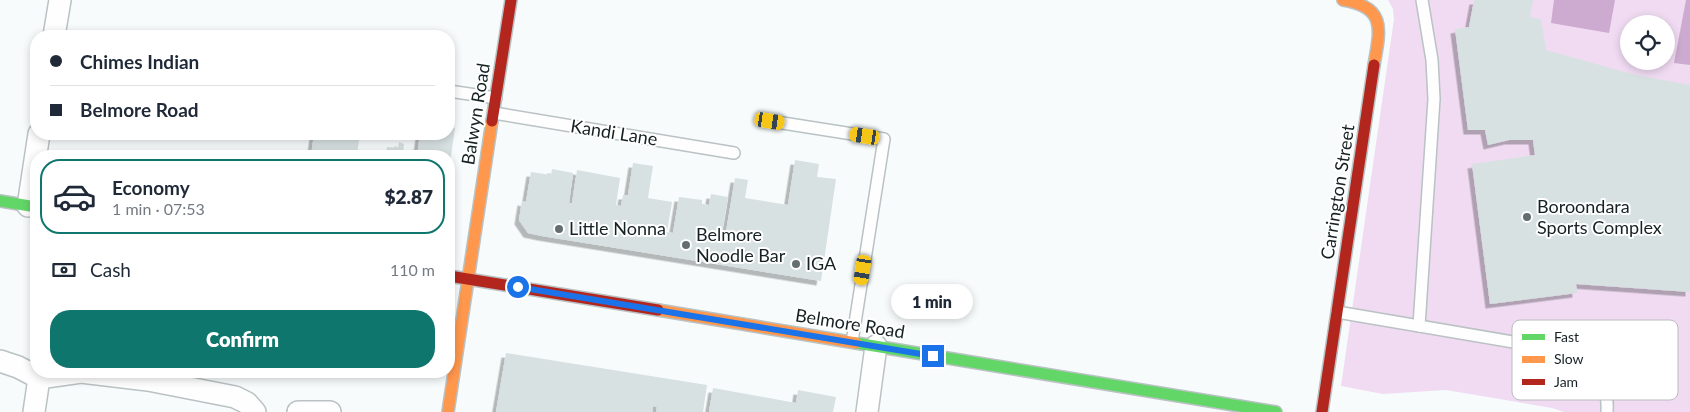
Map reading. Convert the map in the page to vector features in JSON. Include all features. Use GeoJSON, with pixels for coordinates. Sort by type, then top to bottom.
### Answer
{"type":"FeatureCollection","features":[{"type":"Feature","properties":{"kind":"main road","name":"Balwyn Road"},"geometry":{"type":"LineString","coordinates":[[455,368],[511,0]]}},
{"type":"Feature","properties":{"kind":"main road","name":"Carrington Street"},"geometry":{"type":"LineString","coordinates":[[1322,412],[1379,23],[1370,8],[1343,0]]}},
{"type":"Feature","properties":{"kind":"main road"},"geometry":{"type":"LineString","coordinates":[[0,201],[30,206]]}},
{"type":"Feature","properties":{"kind":"main road","name":"Belmore Road"},"geometry":{"type":"LineString","coordinates":[[455,277],[1274,412]]}},
{"type":"Feature","properties":{"kind":"main road","name":"Balwyn Road"},"geometry":{"type":"LineString","coordinates":[[448,412],[453,378]]}},
{"type":"Feature","properties":{"kind":"street"},"geometry":{"type":"LineString","coordinates":[[55,30],[60,0]]}},
{"type":"Feature","properties":{"kind":"street"},"geometry":{"type":"LineString","coordinates":[[867,412],[876,346]]}},
{"type":"Feature","properties":{"kind":"street"},"geometry":{"type":"LineString","coordinates":[[0,361],[30,373]]}},
{"type":"Feature","properties":{"kind":"street"},"geometry":{"type":"LineString","coordinates":[[34,412],[39,378]]}},
{"type":"Feature","properties":{"kind":"street"},"geometry":{"type":"LineString","coordinates":[[131,378],[235,396],[247,403],[256,412]]}},
{"type":"Feature","properties":{"kind":"street"},"geometry":{"type":"LineString","coordinates":[[298,412],[330,412]]}},
{"type":"Feature","properties":{"kind":"lane"},"geometry":{"type":"LineString","coordinates":[[1419,326],[1434,99],[1432,60],[1424,3]]}},
{"type":"Feature","properties":{"kind":"lane"},"geometry":{"type":"LineString","coordinates":[[455,91],[496,98]]}},
{"type":"Feature","properties":{"kind":"lane","name":"Kandi Lane"},"geometry":{"type":"LineString","coordinates":[[494,113],[734,152]]}},
{"type":"Feature","properties":{"kind":"lane"},"geometry":{"type":"LineString","coordinates":[[770,121],[884,139],[852,342]]}},
{"type":"Feature","properties":{"kind":"lane"},"geometry":{"type":"LineString","coordinates":[[1337,312],[1512,342]]}},
{"type":"Feature","properties":{"kind":"shaded area","name":"Boroondara Sports Complex"},"geometry":{"type":"Polygon","coordinates":[[[1388,0],[1690,0],[1690,412],[1564,412],[1552,408],[1446,390],[1383,394],[1341,386],[1394,19],[1393,9],[1388,0]]]}},
{"type":"Feature","properties":{"kind":"shaded area"},"geometry":{"type":"Polygon","coordinates":[[[1554,0],[1615,0],[1609,33],[1551,23],[1554,0]]]}},
{"type":"Feature","properties":{"kind":"shaded area"},"geometry":{"type":"Polygon","coordinates":[[[1686,0],[1690,0],[1690,65],[1675,63],[1686,0]]]}},
{"type":"Feature","properties":{"kind":"building"},"geometry":{"type":"Polygon","coordinates":[[[1474,0],[1533,0],[1530,17],[1541,19],[1546,50],[1636,75],[1690,85],[1690,292],[1576,284],[1577,293],[1490,304],[1472,164],[1535,155],[1533,140],[1509,140],[1488,145],[1485,130],[1468,130],[1455,29],[1469,27],[1474,0]]]}},
{"type":"Feature","properties":{"kind":"building"},"geometry":{"type":"Polygon","coordinates":[[[313,140],[359,140],[358,150],[312,150],[313,140]]]}},
{"type":"Feature","properties":{"kind":"building"},"geometry":{"type":"Polygon","coordinates":[[[419,140],[453,140],[452,150],[418,150],[419,140]]]}},
{"type":"Feature","properties":{"kind":"building"},"geometry":{"type":"Polygon","coordinates":[[[399,142],[404,144],[404,150],[386,150],[387,147],[398,148],[399,142]]]}},
{"type":"Feature","properties":{"kind":"building"},"geometry":{"type":"Polygon","coordinates":[[[795,160],[819,164],[817,177],[836,179],[821,281],[542,236],[528,233],[519,220],[522,201],[526,202],[531,172],[551,175],[552,169],[573,173],[569,203],[572,203],[577,170],[620,178],[616,205],[621,206],[623,195],[628,195],[633,163],[653,166],[648,198],[672,202],[667,232],[673,233],[679,197],[702,200],[702,204],[709,205],[711,194],[728,197],[721,238],[725,238],[735,178],[748,180],[745,198],[788,205],[795,160]]]}},
{"type":"Feature","properties":{"kind":"building"},"geometry":{"type":"Polygon","coordinates":[[[506,353],[707,385],[703,412],[656,412],[657,407],[653,406],[652,412],[496,412],[506,353]]]}},
{"type":"Feature","properties":{"kind":"building"},"geometry":{"type":"Polygon","coordinates":[[[713,388],[796,403],[798,390],[836,397],[833,412],[709,412],[713,388]]]}},
{"type":"Feature","properties":{"kind":"traffic: fast"},"geometry":{"type":"LineString","coordinates":[[0,201],[30,206]]}},
{"type":"Feature","properties":{"kind":"traffic: fast"},"geometry":{"type":"LineString","coordinates":[[856,343],[1276,412]]}},
{"type":"Feature","properties":{"kind":"traffic: slow"},"geometry":{"type":"LineString","coordinates":[[1343,0],[1357,3],[1374,14],[1378,31],[1374,65]]}},
{"type":"Feature","properties":{"kind":"traffic: slow"},"geometry":{"type":"LineString","coordinates":[[455,366],[492,121]]}},
{"type":"Feature","properties":{"kind":"traffic: slow"},"geometry":{"type":"LineString","coordinates":[[658,310],[856,343]]}},
{"type":"Feature","properties":{"kind":"traffic: slow"},"geometry":{"type":"LineString","coordinates":[[448,412],[453,378]]}},
{"type":"Feature","properties":{"kind":"traffic: jam"},"geometry":{"type":"LineString","coordinates":[[492,121],[511,0]]}},
{"type":"Feature","properties":{"kind":"traffic: jam"},"geometry":{"type":"LineString","coordinates":[[1322,412],[1374,65]]}},
{"type":"Feature","properties":{"kind":"traffic: jam"},"geometry":{"type":"LineString","coordinates":[[455,277],[658,310]]}},
{"type":"Feature","properties":{"kind":"place","name":"Boroondara Sports Complex"},"geometry":{"type":"Point","coordinates":[1527,217]}},
{"type":"Feature","properties":{"kind":"place","name":"Little Nonna"},"geometry":{"type":"Point","coordinates":[559,229]}},
{"type":"Feature","properties":{"kind":"place","name":"Belmore Noodle Bar"},"geometry":{"type":"Point","coordinates":[686,245]}},
{"type":"Feature","properties":{"kind":"place","name":"IGA"},"geometry":{"type":"Point","coordinates":[796,264]}},
{"type":"Feature","properties":{"kind":"route"},"geometry":{"type":"LineString","coordinates":[[518,287],[933,356]]}}]}
